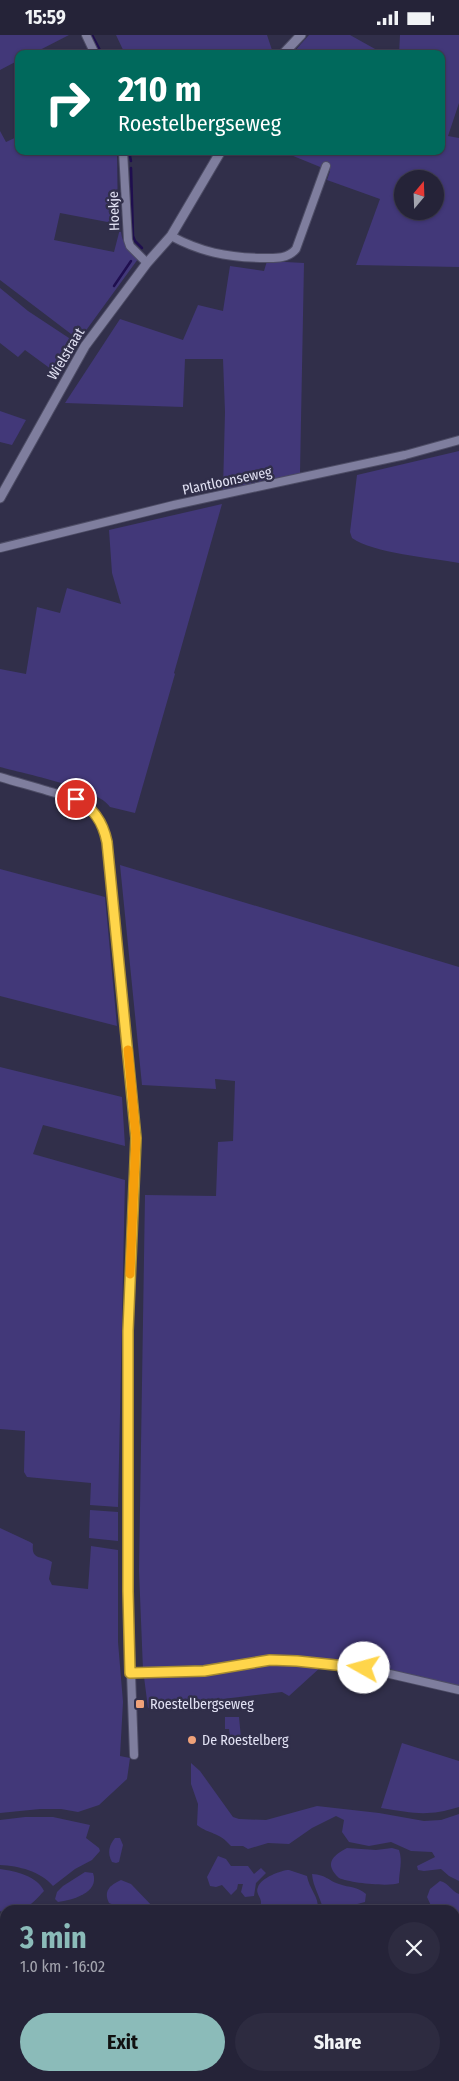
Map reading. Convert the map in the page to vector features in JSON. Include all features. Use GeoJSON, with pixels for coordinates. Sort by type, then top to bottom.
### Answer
{"type":"FeatureCollection","features":[{"type":"Feature","properties":{"kind":"street"},"geometry":{"type":"LineString","coordinates":[[86,35],[93,50]]}},
{"type":"Feature","properties":{"kind":"street"},"geometry":{"type":"LineString","coordinates":[[287,50],[301,35]]}},
{"type":"Feature","properties":{"kind":"street","name":"Hoekje"},"geometry":{"type":"LineString","coordinates":[[123,155],[128,240],[130,246],[147,263]]}},
{"type":"Feature","properties":{"kind":"street","name":"Wielstraat"},"geometry":{"type":"LineString","coordinates":[[0,498],[85,346],[147,263],[171,236],[219,155]]}},
{"type":"Feature","properties":{"kind":"street"},"geometry":{"type":"LineString","coordinates":[[171,236],[204,250],[231,258],[274,259],[287,257],[296,249],[326,166]]}},
{"type":"Feature","properties":{"kind":"street","name":"Plantloonseweg"},"geometry":{"type":"LineString","coordinates":[[0,549],[174,505],[405,455],[459,440]]}},
{"type":"Feature","properties":{"kind":"street"},"geometry":{"type":"LineString","coordinates":[[0,777],[69,796],[83,802],[100,821],[107,842],[136,1138],[128,1331],[128,1591],[134,1755]]}},
{"type":"Feature","properties":{"kind":"street"},"geometry":{"type":"LineString","coordinates":[[130,1673],[204,1671],[270,1660],[297,1661],[364,1668],[459,1690]]}},
{"type":"Feature","properties":{"kind":"shaded area"},"geometry":{"type":"Polygon","coordinates":[[[0,35],[69,35],[40,50],[15,50],[15,62],[0,70],[0,35]]]}},
{"type":"Feature","properties":{"kind":"shaded area"},"geometry":{"type":"Polygon","coordinates":[[[116,35],[267,35],[272,50],[123,50],[116,35]]]}},
{"type":"Feature","properties":{"kind":"shaded area"},"geometry":{"type":"Polygon","coordinates":[[[309,35],[350,35],[377,50],[296,50],[309,35]]]}},
{"type":"Feature","properties":{"kind":"shaded area"},"geometry":{"type":"Polygon","coordinates":[[[400,35],[459,35],[459,103],[448,136],[459,138],[459,267],[356,265],[380,199],[327,180],[330,171],[291,155],[445,155],[445,50],[399,50],[400,35]]]}},
{"type":"Feature","properties":{"kind":"shaded area"},"geometry":{"type":"Polygon","coordinates":[[[0,131],[6,142],[15,138],[15,155],[117,155],[118,224],[60,213],[54,240],[114,252],[121,225],[125,244],[138,259],[79,340],[0,280],[0,131]]]}},
{"type":"Feature","properties":{"kind":"shaded area"},"geometry":{"type":"Polygon","coordinates":[[[267,261],[304,263],[300,473],[223,490],[225,412],[223,359],[185,359],[183,407],[65,403],[120,319],[183,340],[198,305],[223,311],[230,266],[264,271],[267,261]]]}},
{"type":"Feature","properties":{"kind":"shaded area"},"geometry":{"type":"Polygon","coordinates":[[[0,288],[28,311],[75,342],[55,372],[25,350],[18,357],[0,343],[0,288]]]}},
{"type":"Feature","properties":{"kind":"shaded area"},"geometry":{"type":"Polygon","coordinates":[[[0,411],[26,420],[12,445],[0,442],[0,411]]]}},
{"type":"Feature","properties":{"kind":"shaded area"},"geometry":{"type":"Polygon","coordinates":[[[459,451],[459,563],[374,548],[352,538],[350,532],[357,475],[459,451]]]}},
{"type":"Feature","properties":{"kind":"shaded area"},"geometry":{"type":"Polygon","coordinates":[[[222,504],[135,813],[110,807],[103,800],[77,788],[0,767],[0,669],[26,674],[37,607],[60,613],[67,588],[121,604],[112,573],[109,530],[222,504]]]}},
{"type":"Feature","properties":{"kind":"shaded area"},"geometry":{"type":"Polygon","coordinates":[[[120,865],[459,967],[459,1688],[360,1664],[315,1659],[275,1658],[211,1667],[143,1670],[139,1571],[145,1195],[216,1196],[218,1142],[233,1141],[235,1081],[215,1079],[216,1089],[142,1085],[120,865]]]}},
{"type":"Feature","properties":{"kind":"shaded area"},"geometry":{"type":"Polygon","coordinates":[[[0,869],[105,897],[117,1026],[0,996],[0,869]]]}},
{"type":"Feature","properties":{"kind":"shaded area"},"geometry":{"type":"Polygon","coordinates":[[[0,1067],[122,1097],[125,1146],[43,1125],[33,1154],[125,1180],[118,1507],[90,1505],[91,1483],[27,1477],[24,1472],[25,1431],[0,1429],[0,1067]]]}},
{"type":"Feature","properties":{"kind":"shaded area"},"geometry":{"type":"Polygon","coordinates":[[[90,1510],[118,1512],[118,1541],[89,1538],[90,1510]]]}},
{"type":"Feature","properties":{"kind":"shaded area"},"geometry":{"type":"Polygon","coordinates":[[[0,1528],[30,1542],[33,1544],[35,1555],[52,1562],[49,1579],[52,1585],[88,1589],[91,1546],[118,1550],[118,1642],[123,1702],[120,1756],[130,1758],[127,1779],[99,1805],[78,1812],[61,1809],[40,1809],[0,1813],[0,1528]]]}},
{"type":"Feature","properties":{"kind":"shaded area"},"geometry":{"type":"Polygon","coordinates":[[[297,1662],[322,1666],[289,1696],[282,1692],[148,1708],[144,1677],[211,1674],[268,1664],[297,1662]]]}},
{"type":"Feature","properties":{"kind":"shaded area"},"geometry":{"type":"Polygon","coordinates":[[[225,1717],[239,1717],[241,1738],[238,1738],[236,1743],[231,1742],[229,1729],[225,1729],[225,1717]]]}},
{"type":"Feature","properties":{"kind":"shaded area"},"geometry":{"type":"Polygon","coordinates":[[[402,1743],[459,1761],[459,1807],[429,1813],[411,1813],[381,1808],[402,1743]]]}},
{"type":"Feature","properties":{"kind":"shaded area"},"geometry":{"type":"Polygon","coordinates":[[[191,1763],[200,1771],[233,1817],[239,1819],[266,1820],[317,1806],[379,1813],[424,1821],[441,1820],[459,1814],[459,1881],[441,1869],[418,1870],[417,1866],[435,1857],[432,1852],[411,1851],[391,1842],[369,1846],[349,1842],[342,1832],[344,1820],[336,1816],[312,1828],[289,1844],[268,1843],[248,1849],[243,1846],[231,1846],[218,1835],[197,1825],[198,1804],[191,1784],[191,1763]]]}},
{"type":"Feature","properties":{"kind":"shaded area"},"geometry":{"type":"Polygon","coordinates":[[[25,1817],[53,1817],[90,1825],[86,1838],[99,1848],[100,1851],[92,1860],[75,1869],[53,1886],[29,1870],[0,1865],[0,1820],[25,1817]]]}},
{"type":"Feature","properties":{"kind":"shaded area"},"geometry":{"type":"Polygon","coordinates":[[[115,1838],[120,1838],[123,1845],[119,1862],[116,1863],[110,1859],[109,1852],[111,1843],[115,1838]]]}},
{"type":"Feature","properties":{"kind":"shaded area"},"geometry":{"type":"Polygon","coordinates":[[[347,1848],[376,1850],[392,1848],[399,1850],[401,1863],[399,1883],[387,1885],[369,1884],[339,1878],[334,1873],[331,1864],[337,1854],[347,1848]]]}},
{"type":"Feature","properties":{"kind":"shaded area"},"geometry":{"type":"Polygon","coordinates":[[[218,1856],[226,1859],[231,1866],[248,1866],[254,1874],[261,1868],[266,1873],[256,1883],[254,1896],[245,1897],[241,1892],[243,1884],[238,1884],[237,1889],[231,1895],[222,1885],[210,1886],[207,1877],[218,1856]]]}},
{"type":"Feature","properties":{"kind":"shaded area"},"geometry":{"type":"Polygon","coordinates":[[[0,1869],[13,1871],[31,1878],[44,1891],[29,1905],[0,1905],[0,1869]]]}},
{"type":"Feature","properties":{"kind":"shaded area"},"geometry":{"type":"Polygon","coordinates":[[[289,1870],[307,1876],[318,1905],[261,1905],[261,1900],[257,1891],[258,1887],[263,1881],[281,1871],[289,1870]]]}},
{"type":"Feature","properties":{"kind":"shaded area"},"geometry":{"type":"Polygon","coordinates":[[[85,1872],[93,1873],[94,1880],[89,1890],[70,1899],[58,1902],[55,1899],[57,1892],[63,1886],[85,1872]]]}},
{"type":"Feature","properties":{"kind":"shaded area"},"geometry":{"type":"Polygon","coordinates":[[[312,1874],[321,1875],[339,1884],[360,1890],[366,1894],[365,1902],[354,1905],[322,1905],[312,1874]]]}},
{"type":"Feature","properties":{"kind":"shaded area"},"geometry":{"type":"Polygon","coordinates":[[[121,1880],[131,1884],[151,1905],[114,1905],[109,1903],[107,1892],[114,1884],[121,1880]]]}},
{"type":"Feature","properties":{"kind":"shaded area"},"geometry":{"type":"Polygon","coordinates":[[[440,1881],[446,1883],[459,1894],[459,1905],[431,1905],[427,1897],[430,1889],[440,1881]]]}},
{"type":"Feature","properties":{"kind":"waterway"},"geometry":{"type":"LineString","coordinates":[[92,35],[100,50]]}},
{"type":"Feature","properties":{"kind":"waterway"},"geometry":{"type":"LineString","coordinates":[[130,155],[131,161]]}},
{"type":"Feature","properties":{"kind":"waterway"},"geometry":{"type":"LineString","coordinates":[[131,168],[133,236],[142,248]]}},
{"type":"Feature","properties":{"kind":"waterway"},"geometry":{"type":"LineString","coordinates":[[114,286],[131,261]]}},
{"type":"Feature","properties":{"kind":"slow traffic"},"geometry":{"type":"LineString","coordinates":[[128,1050],[136,1138],[130,1274]]}},
{"type":"Feature","properties":{"kind":"place","name":"Roestelbergseweg"},"geometry":{"type":"Point","coordinates":[140,1704]}},
{"type":"Feature","properties":{"kind":"place","name":"De Roestelberg"},"geometry":{"type":"Point","coordinates":[192,1740]}},
{"type":"Feature","properties":{"kind":"route"},"geometry":{"type":"LineString","coordinates":[[76,799],[83,802],[95,813],[105,831],[107,842],[136,1138],[128,1331],[127,1465],[130,1673],[204,1671],[270,1660],[364,1668]]}}]}
